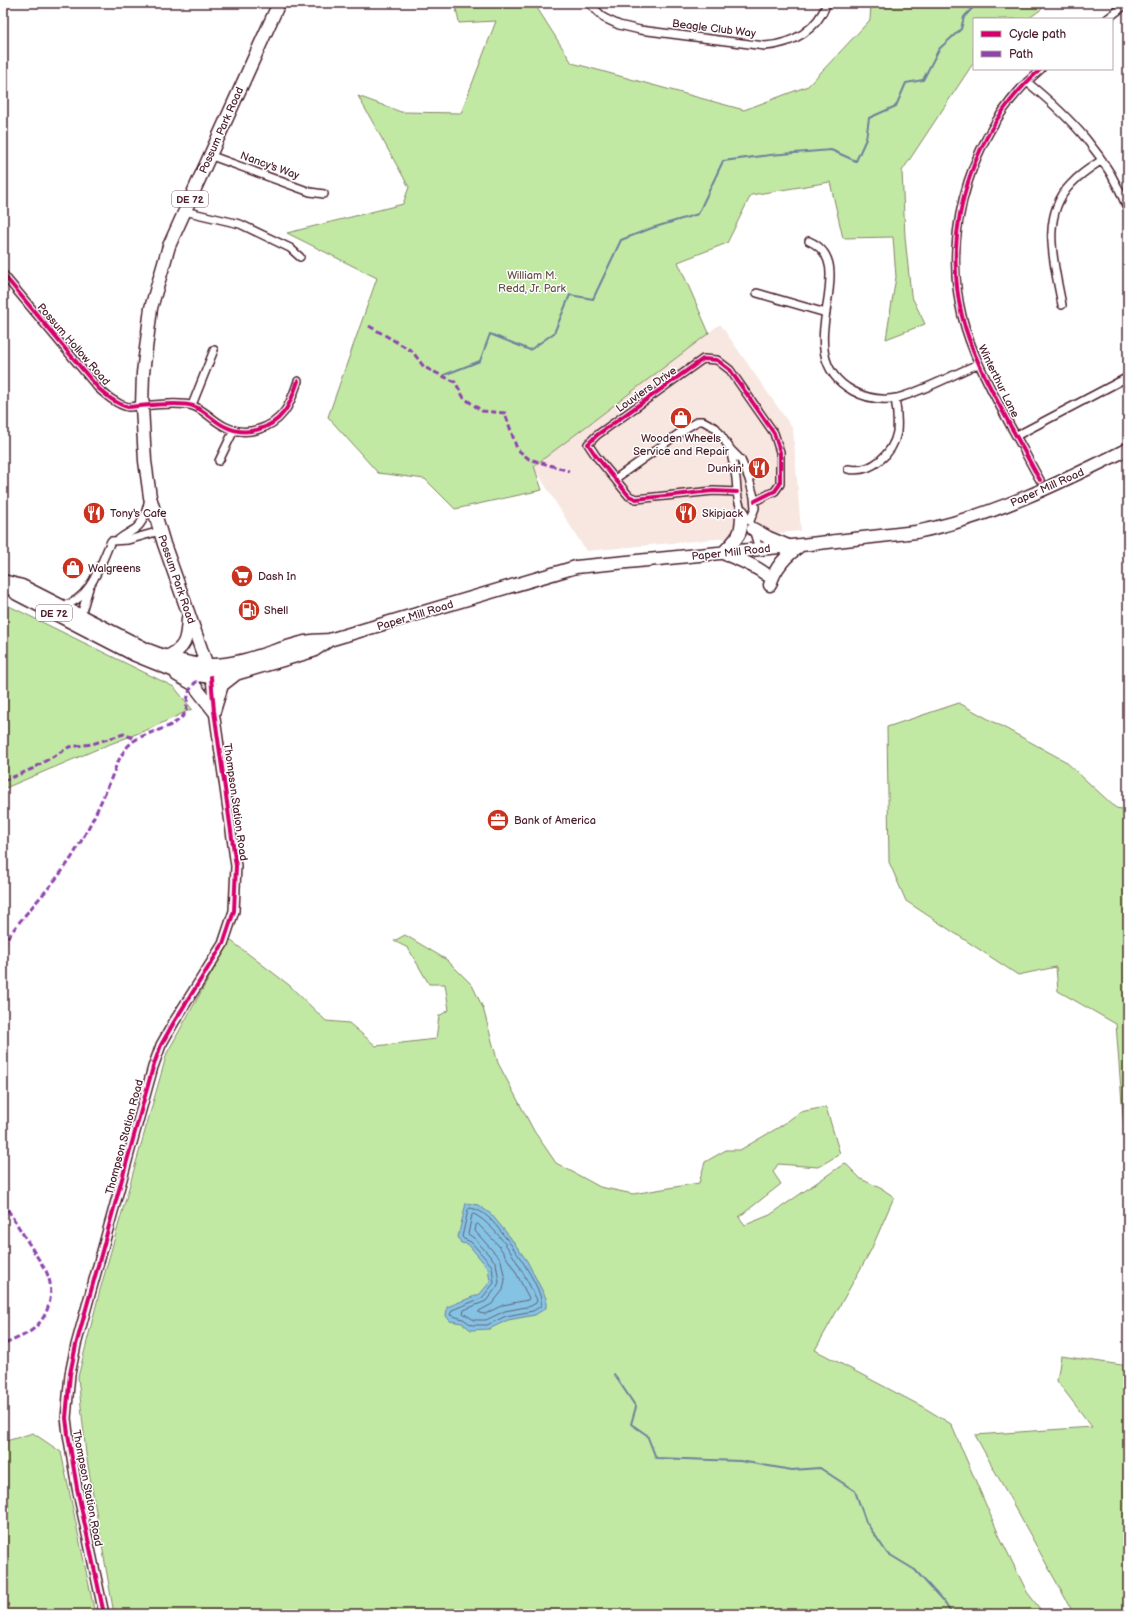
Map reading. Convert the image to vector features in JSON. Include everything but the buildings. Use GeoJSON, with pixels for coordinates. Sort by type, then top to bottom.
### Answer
{"type":"FeatureCollection","features":[{"type":"Feature","properties":{"kind":"main road","name":"Possum Park Road"},"geometry":{"type":"LineString","coordinates":[[210,677],[208,665],[188,613],[150,497],[145,461],[142,406],[143,373],[151,308],[169,246],[279,3]]}},
{"type":"Feature","properties":{"kind":"main road","name":"Paper Mill Road"},"geometry":{"type":"LineString","coordinates":[[3,581],[17,594],[134,655],[161,661],[208,665],[241,661],[303,642],[329,640],[576,567],[916,532],[954,523],[1047,489],[1128,449]]}},
{"type":"Feature","properties":{"kind":"main road"},"geometry":{"type":"LineString","coordinates":[[749,521],[769,538],[784,544],[798,545],[768,580],[758,568],[722,552],[736,539],[742,528],[749,521]]}},
{"type":"Feature","properties":{"kind":"main road","name":"Paper Mill Road"},"geometry":{"type":"LineString","coordinates":[[3,581],[22,586],[148,650],[177,672],[210,677],[237,674],[313,651],[329,640]]}},
{"type":"Feature","properties":{"kind":"main road"},"geometry":{"type":"LineString","coordinates":[[43,608],[71,619],[76,619],[81,615]]}},
{"type":"Feature","properties":{"kind":"main road"},"geometry":{"type":"LineString","coordinates":[[188,613],[187,636],[183,644],[176,652],[161,661],[193,684],[214,711]]}},
{"type":"Feature","properties":{"kind":"main road"},"geometry":{"type":"LineString","coordinates":[[214,711],[222,685],[237,674]]}},
{"type":"Feature","properties":{"kind":"street","name":"Beagle Club Way"},"geometry":{"type":"LineString","coordinates":[[589,3],[604,18],[619,25],[640,30],[765,46],[779,45],[794,40],[806,32],[817,22],[827,3]]}},
{"type":"Feature","properties":{"kind":"street"},"geometry":{"type":"LineString","coordinates":[[1107,18],[1128,4]]}},
{"type":"Feature","properties":{"kind":"street","name":"Winterthur Lane"},"geometry":{"type":"LineString","coordinates":[[1040,70],[1027,82],[1001,114],[986,140],[973,168],[962,205],[956,254],[957,287],[962,317],[978,364],[1040,480]]}},
{"type":"Feature","properties":{"kind":"street"},"geometry":{"type":"LineString","coordinates":[[1027,82],[1070,119],[1090,142],[1116,183],[1128,210]]}},
{"type":"Feature","properties":{"kind":"street","name":"Nancy's Way"},"geometry":{"type":"LineString","coordinates":[[210,155],[310,192],[324,194]]}},
{"type":"Feature","properties":{"kind":"street"},"geometry":{"type":"LineString","coordinates":[[1062,305],[1052,247],[1054,215],[1060,200],[1070,185],[1102,160]]}},
{"type":"Feature","properties":{"kind":"street"},"geometry":{"type":"LineString","coordinates":[[184,211],[240,224],[290,248],[300,257]]}},
{"type":"Feature","properties":{"kind":"street"},"geometry":{"type":"LineString","coordinates":[[809,241],[822,249],[829,264],[830,282],[823,329],[823,347],[827,363],[837,378],[849,389],[865,396],[883,399],[895,398],[911,393],[978,364]]}},
{"type":"Feature","properties":{"kind":"street","name":"Possum Hollow Road"},"geometry":{"type":"LineString","coordinates":[[3,274],[98,388],[112,400],[123,406],[180,404],[192,406]]}},
{"type":"Feature","properties":{"kind":"street"},"geometry":{"type":"LineString","coordinates":[[757,293],[826,313]]}},
{"type":"Feature","properties":{"kind":"street"},"geometry":{"type":"LineString","coordinates":[[214,350],[192,406],[219,424],[234,430],[255,430],[274,422],[284,412],[290,402],[298,381]]}},
{"type":"Feature","properties":{"kind":"street","name":"Louviers Drive"},"geometry":{"type":"LineString","coordinates":[[737,492],[712,491],[636,499],[629,496],[615,480],[588,444],[597,435],[703,359],[717,360],[730,370],[774,433],[780,452],[780,484],[775,491],[755,501]]}},
{"type":"Feature","properties":{"kind":"street"},"geometry":{"type":"LineString","coordinates":[[1016,436],[1128,377]]}},
{"type":"Feature","properties":{"kind":"street"},"geometry":{"type":"LineString","coordinates":[[848,469],[865,470],[878,462],[890,449],[894,441],[898,423],[895,398]]}},
{"type":"Feature","properties":{"kind":"street"},"geometry":{"type":"LineString","coordinates":[[615,480],[657,448],[698,421],[703,421],[716,428],[731,450],[741,460],[749,479],[755,501],[755,508],[749,521]]}},
{"type":"Feature","properties":{"kind":"street"},"geometry":{"type":"LineString","coordinates":[[219,461],[234,430]]}},
{"type":"Feature","properties":{"kind":"street"},"geometry":{"type":"LineString","coordinates":[[731,450],[731,459],[736,472],[738,502],[749,521],[759,549]]}},
{"type":"Feature","properties":{"kind":"street"},"geometry":{"type":"LineString","coordinates":[[118,540],[142,522],[150,497]]}},
{"type":"Feature","properties":{"kind":"street"},"geometry":{"type":"LineString","coordinates":[[81,615],[89,588],[111,542],[128,540],[160,531]]}},
{"type":"Feature","properties":{"kind":"street"},"geometry":{"type":"LineString","coordinates":[[63,606],[76,601],[89,588]]}},
{"type":"Feature","properties":{"kind":"street","name":"Thompson Station Road"},"geometry":{"type":"LineString","coordinates":[[104,1614],[77,1488],[68,1434],[66,1418],[70,1374],[76,1345],[153,1067],[161,1045],[174,1022],[223,944],[234,911],[236,866],[210,677]]}},
{"type":"Feature","properties":{"kind":"shaded area"},"geometry":{"type":"Polygon","coordinates":[[[720,324],[793,429],[801,531],[586,551],[533,466],[720,324]]]}},
{"type":"Feature","properties":{"kind":"green space","name":"William M. Redd, Jr. Park"},"geometry":{"type":"Polygon","coordinates":[[[455,3],[534,3],[572,63],[744,110],[808,86],[870,20],[871,3],[1050,3],[1029,18],[973,18],[973,64],[902,171],[905,237],[911,295],[925,324],[886,339],[896,277],[893,237],[843,238],[830,182],[751,195],[727,243],[678,262],[709,333],[534,466],[542,490],[455,509],[425,479],[378,473],[328,417],[377,278],[287,233],[403,204],[409,187],[358,96],[401,112],[461,113],[496,21],[459,23],[455,3]]]}},
{"type":"Feature","properties":{"kind":"green space"},"geometry":{"type":"Polygon","coordinates":[[[3,603],[174,687],[192,709],[149,729],[3,789],[3,603]]]}},
{"type":"Feature","properties":{"kind":"green space"},"geometry":{"type":"Polygon","coordinates":[[[959,703],[1065,761],[1116,808],[1128,810],[1128,1182],[1116,1024],[1058,991],[1056,967],[1018,975],[906,901],[889,862],[887,727],[959,703]]]}},
{"type":"Feature","properties":{"kind":"green space"},"geometry":{"type":"Polygon","coordinates":[[[405,935],[447,960],[472,985],[483,1008],[498,1063],[534,1131],[556,1163],[600,1187],[633,1194],[699,1183],[705,1162],[726,1150],[740,1150],[781,1126],[800,1112],[826,1107],[840,1154],[818,1167],[778,1164],[773,1172],[781,1184],[739,1217],[745,1225],[770,1215],[845,1163],[861,1179],[884,1190],[894,1197],[871,1250],[815,1350],[923,1407],[951,1424],[999,1535],[1027,1592],[1044,1614],[114,1614],[86,1454],[78,1377],[100,1290],[167,1053],[230,940],[289,985],[326,1021],[349,1023],[376,1046],[436,1039],[439,1016],[449,1010],[445,984],[429,984],[408,948],[394,941],[405,935]]]}},
{"type":"Feature","properties":{"kind":"green space"},"geometry":{"type":"Polygon","coordinates":[[[1061,1356],[1128,1366],[1128,1614],[1074,1614],[975,1435],[1092,1427],[1057,1381],[1061,1356]]]}},
{"type":"Feature","properties":{"kind":"green space"},"geometry":{"type":"Polygon","coordinates":[[[33,1433],[61,1452],[95,1614],[3,1614],[3,1442],[33,1433]]]}},
{"type":"Feature","properties":{"kind":"water"},"geometry":{"type":"Polygon","coordinates":[[[466,1203],[478,1205],[491,1214],[510,1237],[527,1261],[546,1298],[546,1308],[535,1315],[508,1320],[489,1329],[471,1330],[462,1323],[450,1321],[446,1316],[447,1307],[480,1294],[490,1282],[488,1268],[468,1244],[461,1243],[458,1237],[466,1203]]]}},
{"type":"Feature","properties":{"kind":"waterway"},"geometry":{"type":"LineString","coordinates":[[444,375],[480,361],[490,334],[530,350],[554,333],[570,295],[593,299],[621,240],[652,228],[698,214],[723,161],[770,155],[831,150],[856,161],[866,139],[869,118],[896,106],[906,83],[923,80],[939,49],[961,29],[964,17],[977,3]]}},
{"type":"Feature","properties":{"kind":"waterway"},"geometry":{"type":"LineString","coordinates":[[614,1374],[636,1407],[631,1424],[647,1435],[656,1458],[740,1461],[792,1470],[820,1468],[855,1491],[866,1522],[887,1553],[915,1570],[944,1602],[952,1614]]}},
{"type":"Feature","properties":{"kind":"marked path"},"geometry":{"type":"LineString","coordinates":[[369,326],[412,351],[424,367],[455,382],[464,398],[482,411],[505,413],[517,449],[529,459],[569,471]]}},
{"type":"Feature","properties":{"kind":"marked path"},"geometry":{"type":"LineString","coordinates":[[3,945],[19,922],[56,879],[72,857],[93,819],[117,763],[124,751],[134,741],[171,725],[183,716],[186,709],[188,695],[192,686],[197,681]]}},
{"type":"Feature","properties":{"kind":"marked path"},"geometry":{"type":"LineString","coordinates":[[3,781],[32,769],[69,747],[92,744],[124,734],[137,740]]}},
{"type":"Feature","properties":{"kind":"marked path"},"geometry":{"type":"LineString","coordinates":[[3,1202],[46,1271],[51,1288],[48,1306],[45,1315],[40,1322],[34,1329],[26,1334],[3,1345]]}},
{"type":"Feature","properties":{"kind":"cycle path"},"geometry":{"type":"LineString","coordinates":[[1040,70],[1017,93],[997,120],[981,150],[968,182],[960,215],[956,249],[957,283],[962,316],[971,345],[990,387],[1040,480]]}},
{"type":"Feature","properties":{"kind":"cycle path"},"geometry":{"type":"LineString","coordinates":[[3,274],[98,388],[124,406],[170,404],[193,406],[206,413],[217,422],[234,430],[258,430],[272,423],[284,412],[289,405],[298,381]]}},
{"type":"Feature","properties":{"kind":"cycle path"},"geometry":{"type":"LineString","coordinates":[[737,492],[713,491],[636,499],[629,496],[588,444],[597,435],[703,359],[717,360],[730,370],[774,433],[780,452],[780,484],[775,491],[755,501]]}},
{"type":"Feature","properties":{"kind":"cycle path"},"geometry":{"type":"LineString","coordinates":[[104,1614],[77,1488],[68,1434],[66,1418],[70,1374],[76,1345],[153,1067],[161,1045],[174,1022],[223,944],[234,911],[236,866],[214,711],[211,677]]}},
{"type":"Feature","properties":{"kind":"place","name":"Wooden Wheels Service and Repair"},"geometry":{"type":"Point","coordinates":[681,418]}},
{"type":"Feature","properties":{"kind":"place","name":"Dunkin'"},"geometry":{"type":"Point","coordinates":[759,468]}},
{"type":"Feature","properties":{"kind":"place","name":"Tony's Cafe"},"geometry":{"type":"Point","coordinates":[94,513]}},
{"type":"Feature","properties":{"kind":"place","name":"Skipjack"},"geometry":{"type":"Point","coordinates":[686,513]}},
{"type":"Feature","properties":{"kind":"place","name":"Walgreens"},"geometry":{"type":"Point","coordinates":[73,568]}},
{"type":"Feature","properties":{"kind":"place","name":"Dash In"},"geometry":{"type":"Point","coordinates":[242,576]}},
{"type":"Feature","properties":{"kind":"place","name":"Shell"},"geometry":{"type":"Point","coordinates":[249,610]}},
{"type":"Feature","properties":{"kind":"place","name":"Bank of America"},"geometry":{"type":"Point","coordinates":[498,820]}}]}
